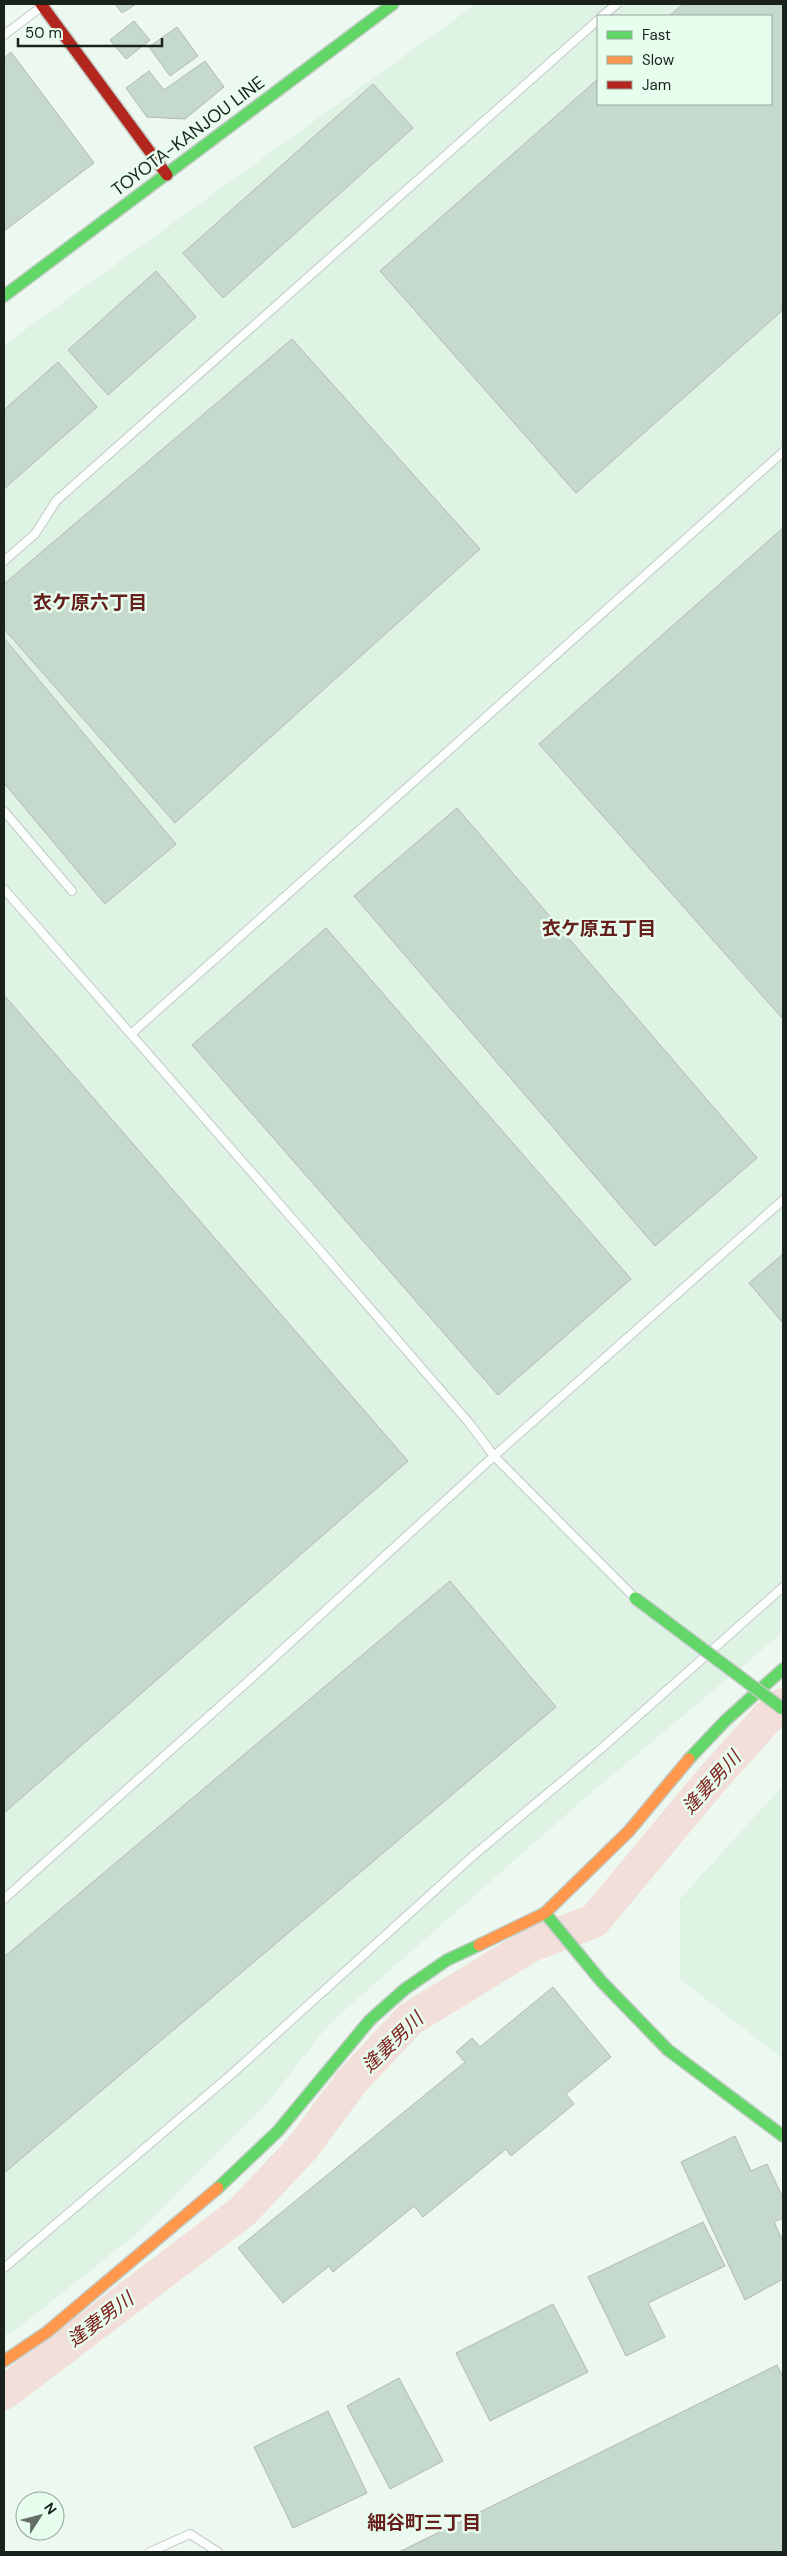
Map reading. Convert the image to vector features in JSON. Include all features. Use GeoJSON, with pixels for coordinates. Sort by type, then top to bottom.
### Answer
{"type":"FeatureCollection","features":[{"type":"Feature","properties":{"kind":"street","name":"TOYOTA-KANJOU LINE"},"geometry":{"type":"LineString","coordinates":[[4,296],[393,4]]}},
{"type":"Feature","properties":{"kind":"street"},"geometry":{"type":"LineString","coordinates":[[42,5],[167,175]]}},
{"type":"Feature","properties":{"kind":"street"},"geometry":{"type":"LineString","coordinates":[[635,1598],[783,1708]]}},
{"type":"Feature","properties":{"kind":"street"},"geometry":{"type":"LineString","coordinates":[[4,2361],[47,2332],[234,2176],[278,2131],[370,2020],[405,1989],[446,1960],[545,1913],[629,1831],[667,1784],[726,1720],[783,1669]]}},
{"type":"Feature","properties":{"kind":"street"},"geometry":{"type":"LineString","coordinates":[[545,1913],[601,1981],[668,2050],[783,2136]]}},
{"type":"Feature","properties":{"kind":"lane"},"geometry":{"type":"LineString","coordinates":[[603,15],[616,4]]}},
{"type":"Feature","properties":{"kind":"lane"},"geometry":{"type":"LineString","coordinates":[[4,35],[42,5]]}},
{"type":"Feature","properties":{"kind":"lane"},"geometry":{"type":"LineString","coordinates":[[4,561],[35,534],[56,501],[597,21]]}},
{"type":"Feature","properties":{"kind":"lane"},"geometry":{"type":"LineString","coordinates":[[131,1034],[783,452]]}},
{"type":"Feature","properties":{"kind":"lane"},"geometry":{"type":"LineString","coordinates":[[4,811],[72,891]]}},
{"type":"Feature","properties":{"kind":"lane"},"geometry":{"type":"LineString","coordinates":[[4,890],[457,1409],[494,1456],[635,1598]]}},
{"type":"Feature","properties":{"kind":"lane"},"geometry":{"type":"LineString","coordinates":[[4,1900],[226,1702],[494,1456],[783,1200]]}},
{"type":"Feature","properties":{"kind":"lane"},"geometry":{"type":"LineString","coordinates":[[4,2268],[233,2073],[474,1855],[602,1748],[783,1587]]}},
{"type":"Feature","properties":{"kind":"lane"},"geometry":{"type":"LineString","coordinates":[[150,2552],[190,2534],[218,2552]]}},
{"type":"Feature","properties":{"kind":"shaded area"},"geometry":{"type":"Polygon","coordinates":[[[476,4],[783,4],[783,1632],[592,1792],[329,2024],[268,2102],[141,2230],[22,2325],[4,2336],[4,345],[476,4]]]}},
{"type":"Feature","properties":{"kind":"shaded area"},"geometry":{"type":"Polygon","coordinates":[[[783,1785],[783,2059],[680,1979],[680,1899],[783,1785]]]}},
{"type":"Feature","properties":{"kind":"building"},"geometry":{"type":"Polygon","coordinates":[[[115,4],[136,4],[122,13],[115,4]]]}},
{"type":"Feature","properties":{"kind":"building"},"geometry":{"type":"Polygon","coordinates":[[[683,4],[783,4],[783,310],[576,493],[380,271],[597,80],[597,105],[772,105],[772,15],[670,15],[683,4]]]}},
{"type":"Feature","properties":{"kind":"building"},"geometry":{"type":"Polygon","coordinates":[[[134,21],[150,40],[126,59],[110,40],[134,21]]]}},
{"type":"Feature","properties":{"kind":"building"},"geometry":{"type":"Polygon","coordinates":[[[177,27],[198,56],[170,76],[149,47],[177,27]]]}},
{"type":"Feature","properties":{"kind":"building"},"geometry":{"type":"Polygon","coordinates":[[[11,52],[94,163],[4,231],[4,58],[11,52]]]}},
{"type":"Feature","properties":{"kind":"building"},"geometry":{"type":"Polygon","coordinates":[[[205,61],[224,87],[185,119],[147,117],[126,88],[149,71],[164,90],[205,61]]]}},
{"type":"Feature","properties":{"kind":"building"},"geometry":{"type":"Polygon","coordinates":[[[373,84],[413,128],[223,298],[183,253],[373,84]]]}},
{"type":"Feature","properties":{"kind":"building"},"geometry":{"type":"Polygon","coordinates":[[[156,271],[196,317],[108,395],[68,350],[156,271]]]}},
{"type":"Feature","properties":{"kind":"building"},"geometry":{"type":"Polygon","coordinates":[[[292,339],[480,549],[175,823],[4,629],[4,584],[292,339]]]}},
{"type":"Feature","properties":{"kind":"building"},"geometry":{"type":"Polygon","coordinates":[[[58,362],[97,407],[4,489],[4,410],[58,362]]]}},
{"type":"Feature","properties":{"kind":"building"},"geometry":{"type":"Polygon","coordinates":[[[783,528],[783,1019],[539,744],[783,528]]]}},
{"type":"Feature","properties":{"kind":"building"},"geometry":{"type":"Polygon","coordinates":[[[4,638],[176,844],[105,904],[4,783],[4,638]]]}},
{"type":"Feature","properties":{"kind":"building"},"geometry":{"type":"Polygon","coordinates":[[[457,808],[757,1158],[655,1246],[354,896],[457,808]]]}},
{"type":"Feature","properties":{"kind":"building"},"geometry":{"type":"Polygon","coordinates":[[[326,928],[631,1279],[498,1395],[192,1045],[326,928]]]}},
{"type":"Feature","properties":{"kind":"building"},"geometry":{"type":"Polygon","coordinates":[[[4,995],[408,1461],[4,1813],[4,995]]]}},
{"type":"Feature","properties":{"kind":"building"},"geometry":{"type":"Polygon","coordinates":[[[783,1254],[783,1323],[749,1283],[783,1254]]]}},
{"type":"Feature","properties":{"kind":"building"},"geometry":{"type":"Polygon","coordinates":[[[450,1581],[556,1707],[4,2173],[4,1957],[450,1581]]]}},
{"type":"Feature","properties":{"kind":"building"},"geometry":{"type":"Polygon","coordinates":[[[553,1987],[611,2057],[566,2094],[574,2104],[511,2156],[506,2149],[423,2217],[414,2206],[333,2272],[329,2266],[283,2303],[238,2248],[465,2062],[456,2052],[472,2038],[480,2047],[553,1987]]]}},
{"type":"Feature","properties":{"kind":"building"},"geometry":{"type":"Polygon","coordinates":[[[735,2136],[751,2171],[767,2164],[783,2198],[783,2218],[774,2222],[783,2241],[783,2279],[745,2300],[681,2162],[735,2136]]]}},
{"type":"Feature","properties":{"kind":"building"},"geometry":{"type":"Polygon","coordinates":[[[703,2222],[725,2266],[648,2303],[665,2337],[626,2356],[588,2277],[703,2222]]]}},
{"type":"Feature","properties":{"kind":"building"},"geometry":{"type":"Polygon","coordinates":[[[553,2304],[588,2372],[490,2421],[456,2353],[553,2304]]]}},
{"type":"Feature","properties":{"kind":"building"},"geometry":{"type":"Polygon","coordinates":[[[777,2365],[783,2377],[783,2552],[399,2552],[777,2365]]]}},
{"type":"Feature","properties":{"kind":"building"},"geometry":{"type":"Polygon","coordinates":[[[399,2378],[443,2461],[390,2489],[347,2406],[399,2378]]]}},
{"type":"Feature","properties":{"kind":"building"},"geometry":{"type":"Polygon","coordinates":[[[328,2411],[367,2493],[293,2528],[254,2447],[328,2411]]]}},
{"type":"Feature","properties":{"kind":"waterway","name":"逢妻男川"},"geometry":{"type":"LineString","coordinates":[[4,2393],[243,2211],[303,2147],[352,2081],[410,2019],[531,1945],[594,1921],[713,1778],[767,1718],[783,1705]]}},
{"type":"Feature","properties":{"kind":"traffic: fast"},"geometry":{"type":"LineString","coordinates":[[4,296],[393,4]]}},
{"type":"Feature","properties":{"kind":"traffic: fast"},"geometry":{"type":"LineString","coordinates":[[635,1598],[783,1709]]}},
{"type":"Feature","properties":{"kind":"traffic: fast"},"geometry":{"type":"LineString","coordinates":[[689,1759],[726,1720],[783,1669]]}},
{"type":"Feature","properties":{"kind":"traffic: fast"},"geometry":{"type":"LineString","coordinates":[[545,1913],[601,1981],[668,2050],[783,2136]]}},
{"type":"Feature","properties":{"kind":"traffic: fast"},"geometry":{"type":"LineString","coordinates":[[218,2188],[278,2131],[370,2020],[405,1989],[447,1960],[479,1945]]}},
{"type":"Feature","properties":{"kind":"traffic: slow"},"geometry":{"type":"LineString","coordinates":[[479,1945],[545,1913],[629,1831],[689,1759]]}},
{"type":"Feature","properties":{"kind":"traffic: slow"},"geometry":{"type":"LineString","coordinates":[[4,2361],[47,2332],[218,2188]]}},
{"type":"Feature","properties":{"kind":"traffic: jam"},"geometry":{"type":"LineString","coordinates":[[41,4],[167,175]]}},
{"type":"Feature","properties":{"kind":"district","name":"衣ケ原六丁目"},"geometry":{"type":"Point","coordinates":[90,602]}},
{"type":"Feature","properties":{"kind":"district","name":"衣ケ原五丁目"},"geometry":{"type":"Point","coordinates":[599,928]}},
{"type":"Feature","properties":{"kind":"district","name":"細谷町三丁目"},"geometry":{"type":"Point","coordinates":[424,2522]}}]}
